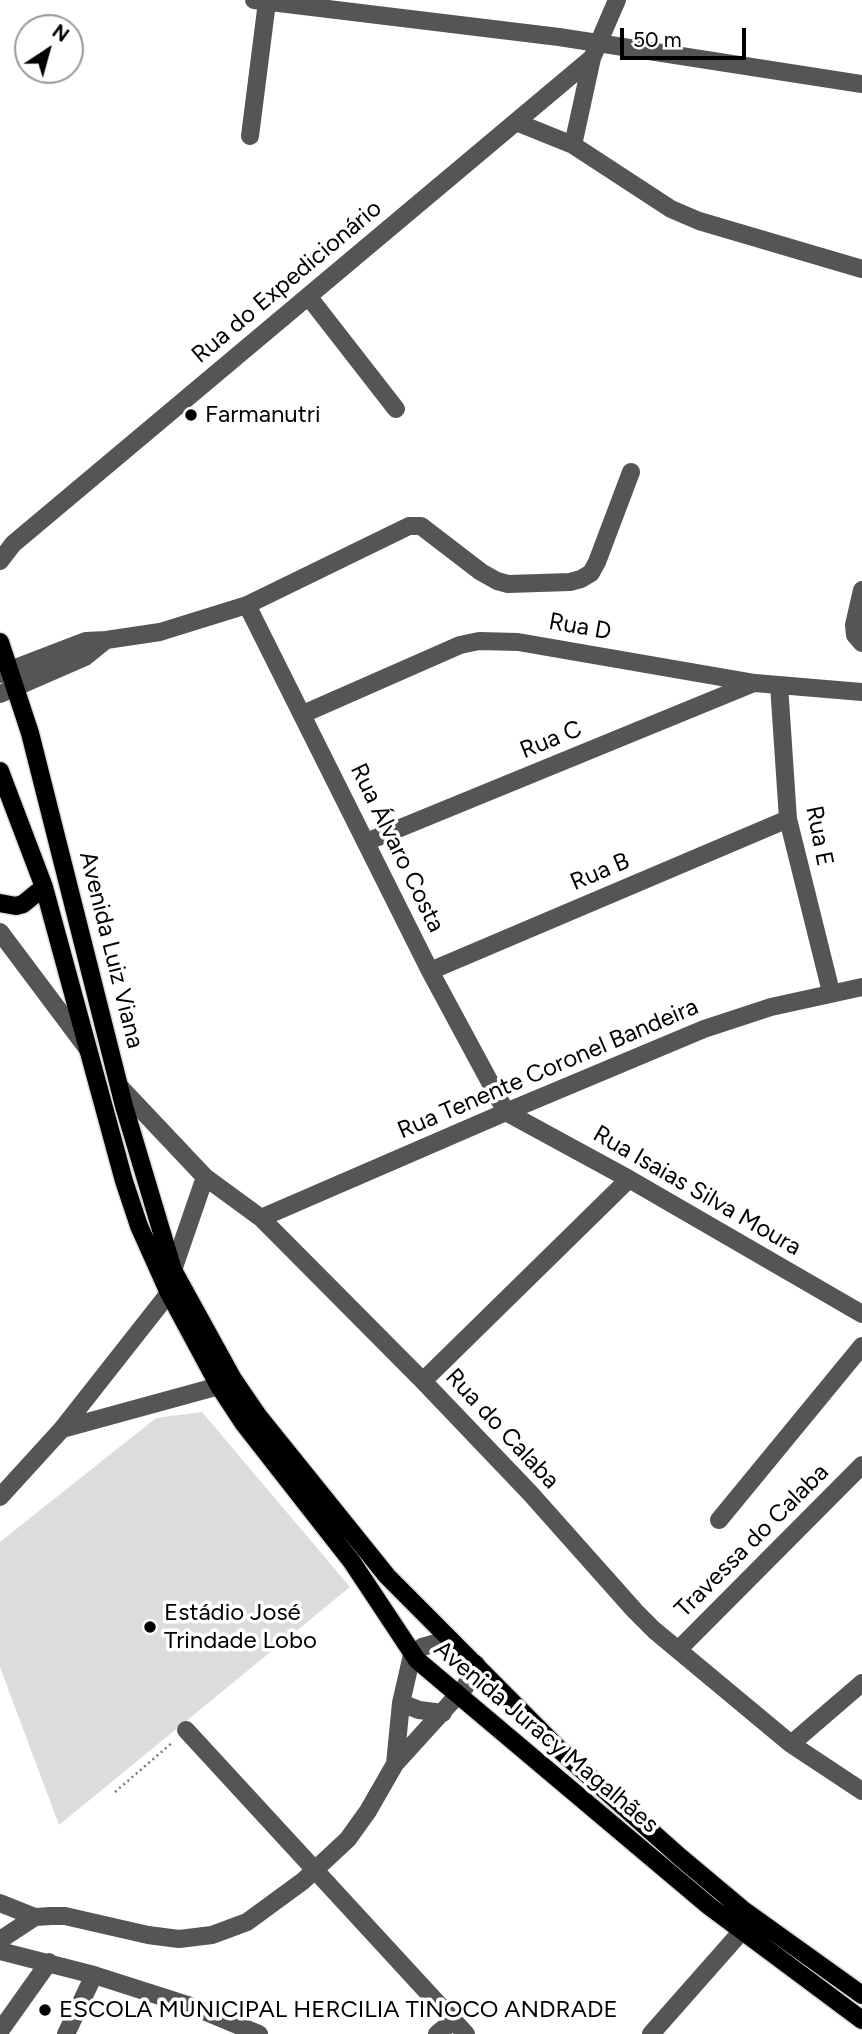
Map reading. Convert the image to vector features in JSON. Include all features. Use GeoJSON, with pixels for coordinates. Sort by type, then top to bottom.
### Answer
{"type":"FeatureCollection","features":[{"type":"Feature","properties":{"kind":"main road","name":"Avenida Luiz Viana"},"geometry":{"type":"LineString","coordinates":[[0,642],[8,691],[59,843],[119,1086],[173,1270]]}},
{"type":"Feature","properties":{"kind":"main road","name":"Avenida Luiz Viana"},"geometry":{"type":"LineString","coordinates":[[0,771],[44,887],[127,1192],[169,1293]]}},
{"type":"Feature","properties":{"kind":"main road"},"geometry":{"type":"LineString","coordinates":[[0,903],[16,906],[23,904],[44,887]]}},
{"type":"Feature","properties":{"kind":"main road","name":"Avenida Juracy Magalhães"},"geometry":{"type":"LineString","coordinates":[[173,1270],[211,1343],[259,1417],[387,1576],[562,1752],[637,1820],[742,1909],[862,1995]]}},
{"type":"Feature","properties":{"kind":"main road","name":"Avenida Juracy Magalhães"},"geometry":{"type":"LineString","coordinates":[[169,1293],[219,1386],[258,1443],[352,1562],[412,1655],[741,1932],[862,2020]]}},
{"type":"Feature","properties":{"kind":"main road"},"geometry":{"type":"LineString","coordinates":[[581,1798],[596,1782]]}},
{"type":"Feature","properties":{"kind":"main road"},"geometry":{"type":"LineString","coordinates":[[624,1836],[637,1820]]}},
{"type":"Feature","properties":{"kind":"main road"},"geometry":{"type":"LineString","coordinates":[[833,2000],[844,1983]]}},
{"type":"Feature","properties":{"kind":"street"},"geometry":{"type":"LineString","coordinates":[[573,145],[595,50],[617,0]]}},
{"type":"Feature","properties":{"kind":"street"},"geometry":{"type":"LineString","coordinates":[[250,136],[261,1],[595,50],[862,84]]}},
{"type":"Feature","properties":{"kind":"street","name":"Rua do Expedicionário"},"geometry":{"type":"LineString","coordinates":[[0,561],[6,546],[516,122],[595,50]]}},
{"type":"Feature","properties":{"kind":"street"},"geometry":{"type":"LineString","coordinates":[[516,122],[573,145],[650,198],[671,209],[709,224],[862,269]]}},
{"type":"Feature","properties":{"kind":"street"},"geometry":{"type":"LineString","coordinates":[[308,296],[396,409]]}},
{"type":"Feature","properties":{"kind":"street"},"geometry":{"type":"LineString","coordinates":[[5,672],[86,641],[160,632],[247,605],[409,526],[421,526],[497,581],[508,584],[570,582],[581,579],[591,573],[597,562],[631,472]]}},
{"type":"Feature","properties":{"kind":"street"},"geometry":{"type":"LineString","coordinates":[[862,590],[854,625],[855,635],[862,643]]}},
{"type":"Feature","properties":{"kind":"street","name":"Rua Álvaro Costa"},"geometry":{"type":"LineString","coordinates":[[247,605],[430,971],[506,1112]]}},
{"type":"Feature","properties":{"kind":"street"},"geometry":{"type":"LineString","coordinates":[[8,691],[85,657],[106,640]]}},
{"type":"Feature","properties":{"kind":"street","name":"Rua D"},"geometry":{"type":"LineString","coordinates":[[303,714],[460,645],[479,641],[518,642],[755,683],[862,691]]}},
{"type":"Feature","properties":{"kind":"street","name":"Rua C"},"geometry":{"type":"LineString","coordinates":[[366,842],[755,683]]}},
{"type":"Feature","properties":{"kind":"street","name":"Rua E"},"geometry":{"type":"LineString","coordinates":[[779,685],[788,819],[831,992]]}},
{"type":"Feature","properties":{"kind":"street","name":"Rua B"},"geometry":{"type":"LineString","coordinates":[[430,971],[788,819]]}},
{"type":"Feature","properties":{"kind":"street"},"geometry":{"type":"LineString","coordinates":[[0,932],[87,1048]]}},
{"type":"Feature","properties":{"kind":"street","name":"Rua Tenente Coronel Bandeira"},"geometry":{"type":"LineString","coordinates":[[261,1218],[704,1029],[761,1010],[862,987]]}},
{"type":"Feature","properties":{"kind":"street","name":"Rua do Calaba"},"geometry":{"type":"LineString","coordinates":[[119,1086],[205,1177],[261,1218],[423,1381],[530,1493],[635,1611],[791,1744],[862,1791]]}},
{"type":"Feature","properties":{"kind":"street","name":"Rua Isaias Silva Moura"},"geometry":{"type":"LineString","coordinates":[[506,1112],[629,1178],[862,1314]]}},
{"type":"Feature","properties":{"kind":"street"},"geometry":{"type":"LineString","coordinates":[[173,1270],[205,1177]]}},
{"type":"Feature","properties":{"kind":"street"},"geometry":{"type":"LineString","coordinates":[[423,1381],[629,1178]]}},
{"type":"Feature","properties":{"kind":"street"},"geometry":{"type":"LineString","coordinates":[[0,1497],[62,1429],[169,1293]]}},
{"type":"Feature","properties":{"kind":"street"},"geometry":{"type":"LineString","coordinates":[[719,1520],[862,1346]]}},
{"type":"Feature","properties":{"kind":"street"},"geometry":{"type":"LineString","coordinates":[[62,1429],[219,1386]]}},
{"type":"Feature","properties":{"kind":"street","name":"Travessa do Calaba"},"geometry":{"type":"LineString","coordinates":[[678,1650],[862,1465]]}},
{"type":"Feature","properties":{"kind":"street"},"geometry":{"type":"LineString","coordinates":[[395,1765],[401,1703],[412,1655],[422,1647],[450,1639]]}},
{"type":"Feature","properties":{"kind":"street"},"geometry":{"type":"LineString","coordinates":[[0,1903],[35,1917],[65,1916],[165,1938],[212,1936],[231,1930],[261,1913],[316,1870],[348,1839],[395,1765],[458,1695],[469,1680],[475,1664]]}},
{"type":"Feature","properties":{"kind":"street"},"geometry":{"type":"LineString","coordinates":[[791,1744],[862,1683]]}},
{"type":"Feature","properties":{"kind":"street"},"geometry":{"type":"LineString","coordinates":[[401,1703],[419,1710],[443,1713]]}},
{"type":"Feature","properties":{"kind":"street"},"geometry":{"type":"LineString","coordinates":[[186,1730],[466,2034]]}},
{"type":"Feature","properties":{"kind":"street"},"geometry":{"type":"LineString","coordinates":[[0,1940],[35,1917]]}},
{"type":"Feature","properties":{"kind":"street"},"geometry":{"type":"LineString","coordinates":[[651,2034],[741,1932]]}},
{"type":"Feature","properties":{"kind":"street"},"geometry":{"type":"LineString","coordinates":[[0,1951],[94,1975],[194,2007],[259,2034]]}},
{"type":"Feature","properties":{"kind":"street"},"geometry":{"type":"LineString","coordinates":[[0,2031],[48,1962]]}},
{"type":"Feature","properties":{"kind":"street"},"geometry":{"type":"LineString","coordinates":[[66,2034],[94,1975]]}},
{"type":"Feature","properties":{"kind":"street"},"geometry":{"type":"LineString","coordinates":[[436,2034],[454,2020]]}},
{"type":"Feature","properties":{"kind":"path"},"geometry":{"type":"LineString","coordinates":[[115,1792],[186,1730]]}},
{"type":"Feature","properties":{"kind":"shaded area","name":"Estádio José Trindade Lobo"},"geometry":{"type":"Polygon","coordinates":[[[202,1412],[350,1587],[59,1825],[0,1667],[0,1542],[156,1418],[202,1412]]]}},
{"type":"Feature","properties":{"kind":"place","name":"Farmanutri"},"geometry":{"type":"Point","coordinates":[191,415]}},
{"type":"Feature","properties":{"kind":"place","name":"Estádio José Trindade Lobo"},"geometry":{"type":"Point","coordinates":[150,1627]}},
{"type":"Feature","properties":{"kind":"place","name":"ESCOLA MUNICIPAL HERCILIA TINOCO ANDRADE"},"geometry":{"type":"Point","coordinates":[45,2010]}}]}
